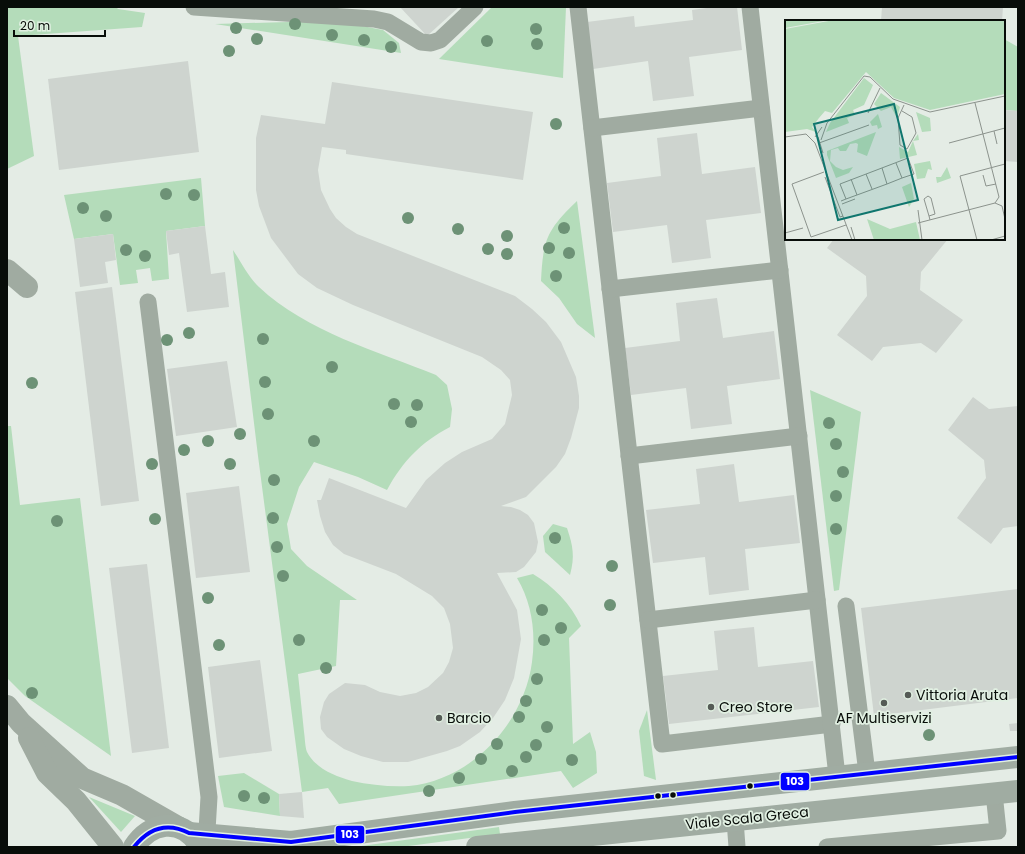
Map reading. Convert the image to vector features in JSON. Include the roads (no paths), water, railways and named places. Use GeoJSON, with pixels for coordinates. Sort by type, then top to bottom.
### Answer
{"type":"FeatureCollection","features":[{"type":"Feature","properties":{"kind":"main road"},"geometry":{"type":"LineString","coordinates":[[134,845],[143,835],[160,826],[169,826],[196,838],[291,842],[515,812],[1018,757]]}},
{"type":"Feature","properties":{"kind":"main road","name":"Viale Scala Greca"},"geometry":{"type":"LineString","coordinates":[[477,847],[1018,791]]}},
{"type":"Feature","properties":{"kind":"street"},"geometry":{"type":"LineString","coordinates":[[7,270],[27,287]]}},
{"type":"Feature","properties":{"kind":"street"},"geometry":{"type":"LineString","coordinates":[[7,706],[21,722],[82,778],[122,795],[196,838]]}},
{"type":"Feature","properties":{"kind":"street"},"geometry":{"type":"LineString","coordinates":[[21,722],[47,773],[76,801],[113,847]]}},
{"type":"Feature","properties":{"kind":"lane"},"geometry":{"type":"LineString","coordinates":[[194,7],[374,19],[388,22],[421,42],[430,44],[440,40],[476,7]]}},
{"type":"Feature","properties":{"kind":"lane"},"geometry":{"type":"LineString","coordinates":[[578,7],[662,744],[832,724]]}},
{"type":"Feature","properties":{"kind":"lane"},"geometry":{"type":"LineString","coordinates":[[750,7],[837,776]]}},
{"type":"Feature","properties":{"kind":"lane"},"geometry":{"type":"LineString","coordinates":[[592,128],[761,108]]}},
{"type":"Feature","properties":{"kind":"lane"},"geometry":{"type":"LineString","coordinates":[[610,289],[780,270]]}},
{"type":"Feature","properties":{"kind":"lane"},"geometry":{"type":"LineString","coordinates":[[148,302],[209,797],[196,838]]}},
{"type":"Feature","properties":{"kind":"lane"},"geometry":{"type":"LineString","coordinates":[[629,456],[799,436]]}},
{"type":"Feature","properties":{"kind":"lane"},"geometry":{"type":"LineString","coordinates":[[648,620],[818,600]]}},
{"type":"Feature","properties":{"kind":"lane"},"geometry":{"type":"LineString","coordinates":[[846,606],[867,773]]}},
{"type":"Feature","properties":{"kind":"lane"},"geometry":{"type":"LineString","coordinates":[[827,847],[998,830],[994,793]]}},
{"type":"Feature","properties":{"kind":"lane"},"geometry":{"type":"LineString","coordinates":[[735,820],[738,847]]}},
{"type":"Feature","properties":{"kind":"place","name":"Vittoria Aruta"},"geometry":{"type":"Point","coordinates":[908,695]}},
{"type":"Feature","properties":{"kind":"place","name":"AF Multiservizi"},"geometry":{"type":"Point","coordinates":[884,703]}},
{"type":"Feature","properties":{"kind":"place","name":"Creo Store"},"geometry":{"type":"Point","coordinates":[711,707]}},
{"type":"Feature","properties":{"kind":"place","name":"Barcio"},"geometry":{"type":"Point","coordinates":[439,718]}}]}
